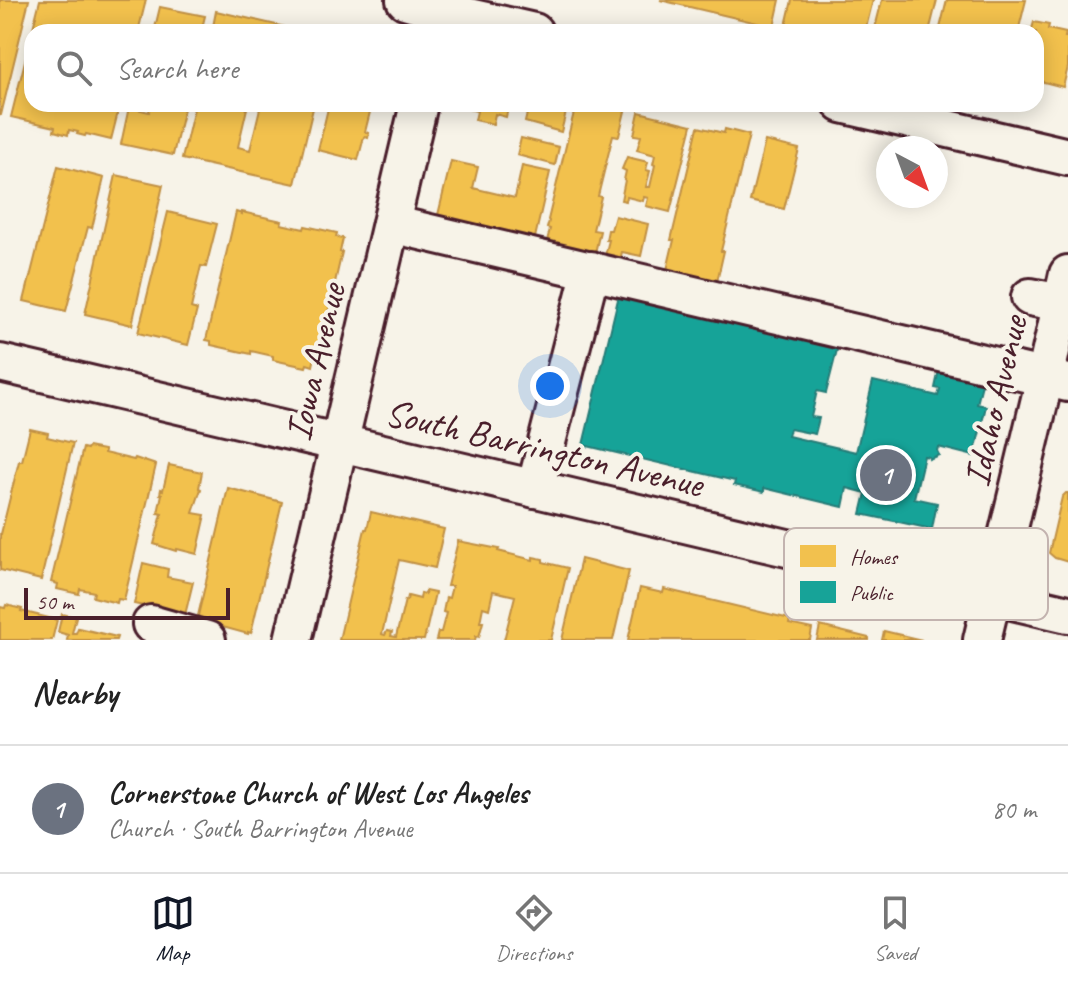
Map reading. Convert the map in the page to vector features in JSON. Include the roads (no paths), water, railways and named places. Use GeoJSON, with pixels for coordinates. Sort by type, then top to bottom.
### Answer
{"type":"FeatureCollection","features":[{"type":"Feature","properties":{"kind":"street"},"geometry":{"type":"LineString","coordinates":[[405,0],[441,14],[493,24]]}},
{"type":"Feature","properties":{"kind":"street","name":"Iowa Avenue"},"geometry":{"type":"LineString","coordinates":[[293,640],[417,112]]}},
{"type":"Feature","properties":{"kind":"street"},"geometry":{"type":"LineString","coordinates":[[876,112],[1068,157]]}},
{"type":"Feature","properties":{"kind":"street"},"geometry":{"type":"LineString","coordinates":[[391,224],[1057,381]]}},
{"type":"Feature","properties":{"kind":"street"},"geometry":{"type":"LineString","coordinates":[[535,489],[591,270]]}},
{"type":"Feature","properties":{"kind":"street","name":"Idaho Avenue"},"geometry":{"type":"LineString","coordinates":[[1013,528],[1057,381],[1053,291]]}},
{"type":"Feature","properties":{"kind":"street","name":"South Barrington Avenue"},"geometry":{"type":"LineString","coordinates":[[0,363],[784,547]]}},
{"type":"Feature","properties":{"kind":"street","name":"South Barrington Avenue"},"geometry":{"type":"LineString","coordinates":[[1048,609],[1068,614]]}},
{"type":"Feature","properties":{"kind":"street","name":"Idaho Avenue"},"geometry":{"type":"LineString","coordinates":[[982,640],[987,620]]}},
{"type":"Feature","properties":{"kind":"street"},"geometry":{"type":"LineString","coordinates":[[151,624],[207,640]]}},
{"type":"Feature","properties":{"kind":"place","name":"Cornerstone Church of West Los Angeles"},"geometry":{"type":"Point","coordinates":[886,475]}}]}
